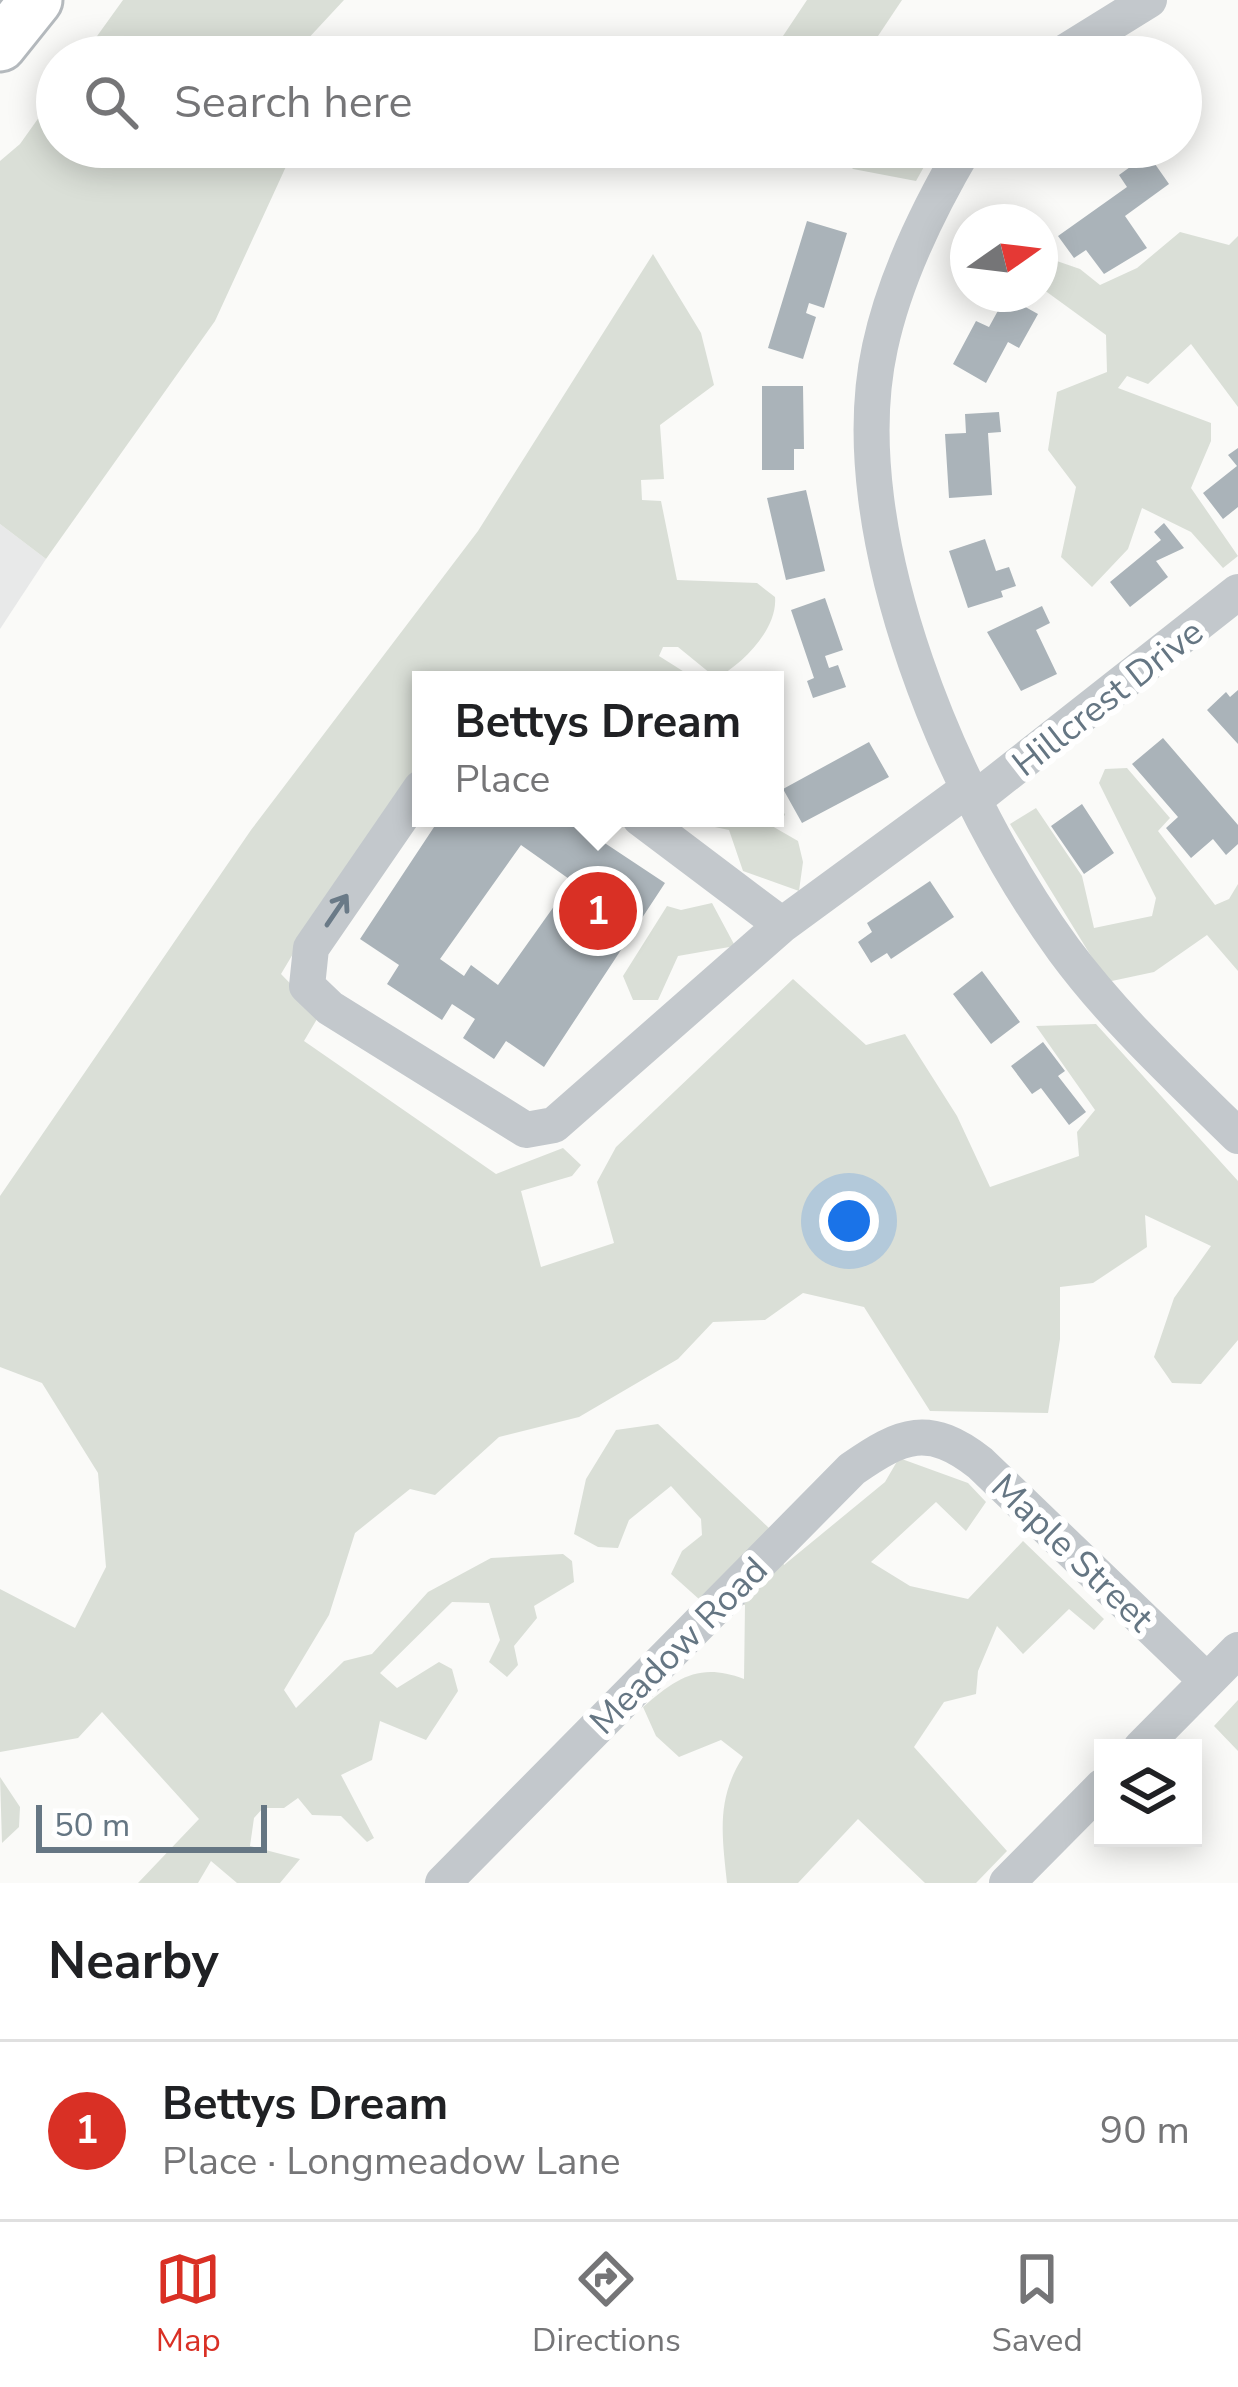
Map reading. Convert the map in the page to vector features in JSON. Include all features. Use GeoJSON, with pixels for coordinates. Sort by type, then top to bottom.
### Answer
{"type":"FeatureCollection","features":[{"type":"Feature","properties":{"kind":"highway"},"geometry":{"type":"LineString","coordinates":[[0,32],[22,0]]}},
{"type":"Feature","properties":{"kind":"highway"},"geometry":{"type":"LineString","coordinates":[[0,45],[36,0]]}},
{"type":"Feature","properties":{"kind":"street"},"geometry":{"type":"LineString","coordinates":[[1091,36],[1149,0]]}},
{"type":"Feature","properties":{"kind":"street"},"geometry":{"type":"LineString","coordinates":[[955,168],[891,305],[874,383],[870,460],[876,515],[892,580],[972,793],[1064,949],[1138,1037],[1238,1136]]}},
{"type":"Feature","properties":{"kind":"street","name":"Hillcrest Drive"},"geometry":{"type":"LineString","coordinates":[[412,801],[311,948],[307,986],[330,1008],[526,1130],[554,1125],[782,925],[972,793],[1238,592]]}},
{"type":"Feature","properties":{"kind":"street"},"geometry":{"type":"LineString","coordinates":[[652,827],[782,925]]}},
{"type":"Feature","properties":{"kind":"street","name":"Maple Street"},"geometry":{"type":"LineString","coordinates":[[931,1436],[955,1443],[980,1462],[1207,1681]]}},
{"type":"Feature","properties":{"kind":"street","name":"Meadow Road"},"geometry":{"type":"LineString","coordinates":[[443,1883],[852,1469],[883,1448],[931,1436]]}},
{"type":"Feature","properties":{"kind":"street"},"geometry":{"type":"LineString","coordinates":[[1150,1739],[1238,1650]]}},
{"type":"Feature","properties":{"kind":"street"},"geometry":{"type":"LineString","coordinates":[[1007,1883],[1094,1795]]}},
{"type":"Feature","properties":{"kind":"shaded area"},"geometry":{"type":"Polygon","coordinates":[[[123,0],[344,0],[311,36],[97,36],[123,0]]]}},
{"type":"Feature","properties":{"kind":"shaded area"},"geometry":{"type":"Polygon","coordinates":[[[807,0],[902,0],[878,36],[783,36],[807,0]]]}},
{"type":"Feature","properties":{"kind":"shaded area"},"geometry":{"type":"Polygon","coordinates":[[[36,122],[36,168],[285,168],[215,321],[46,559],[0,524],[0,161],[36,122]]]}},
{"type":"Feature","properties":{"kind":"shaded area"},"geometry":{"type":"Polygon","coordinates":[[[852,168],[923,168],[916,181],[852,168]]]}},
{"type":"Feature","properties":{"kind":"shaded area"},"geometry":{"type":"Polygon","coordinates":[[[1180,232],[1229,245],[1238,236],[1238,407],[1191,344],[1148,384],[1127,376],[1118,388],[1211,423],[1211,441],[1191,488],[1238,556],[1223,568],[1191,532],[1142,508],[1128,549],[1092,587],[1061,557],[1076,487],[1048,450],[1057,392],[1107,372],[1106,335],[1058,300],[1058,261],[1080,269],[1100,285],[1137,268],[1180,232]]]}},
{"type":"Feature","properties":{"kind":"shaded area"},"geometry":{"type":"Polygon","coordinates":[[[653,254],[701,333],[714,385],[660,425],[664,479],[641,480],[642,500],[661,501],[677,580],[757,583],[775,597],[771,621],[747,655],[726,671],[707,671],[678,647],[663,647],[659,656],[683,671],[412,671],[412,780],[340,875],[281,974],[320,1014],[304,1041],[496,1174],[563,1148],[581,1165],[572,1176],[521,1191],[541,1267],[614,1243],[597,1182],[616,1147],[793,979],[866,1045],[905,1034],[957,1116],[990,1187],[1079,1156],[1077,1132],[1095,1110],[1036,1026],[1096,1024],[1238,1181],[1238,1340],[1201,1384],[1172,1383],[1154,1357],[1174,1298],[1211,1246],[1145,1215],[1147,1247],[1093,1283],[1060,1287],[1060,1339],[1048,1413],[930,1411],[864,1307],[803,1293],[765,1320],[713,1322],[678,1359],[579,1417],[499,1437],[435,1495],[410,1489],[355,1533],[329,1615],[284,1690],[296,1708],[344,1661],[372,1654],[428,1592],[491,1558],[563,1554],[572,1561],[574,1582],[534,1606],[537,1618],[514,1646],[518,1665],[507,1677],[489,1662],[500,1640],[489,1603],[452,1602],[380,1673],[397,1688],[439,1662],[452,1669],[458,1691],[426,1740],[380,1721],[372,1760],[341,1775],[374,1838],[367,1842],[341,1816],[312,1815],[298,1798],[284,1808],[263,1808],[254,1818],[250,1846],[300,1859],[280,1883],[237,1883],[211,1861],[198,1883],[138,1883],[199,1819],[102,1712],[78,1738],[0,1752],[0,1589],[75,1628],[106,1567],[98,1473],[42,1383],[0,1367],[0,1196],[251,830],[478,531],[653,254]]]}},
{"type":"Feature","properties":{"kind":"shaded area"},"geometry":{"type":"Polygon","coordinates":[[[0,524],[46,559],[0,629],[0,524]]]}},
{"type":"Feature","properties":{"kind":"shaded area"},"geometry":{"type":"Polygon","coordinates":[[[1127,768],[1170,818],[1158,831],[1215,905],[1229,899],[1238,884],[1238,971],[1207,935],[1154,972],[1107,982],[1010,824],[1036,808],[1082,876],[1094,928],[1152,916],[1156,898],[1099,783],[1105,769],[1127,768]]]}},
{"type":"Feature","properties":{"kind":"shaded area"},"geometry":{"type":"Polygon","coordinates":[[[715,827],[774,827],[798,841],[803,862],[799,891],[743,871],[729,830],[715,827]]]}},
{"type":"Feature","properties":{"kind":"shaded area"},"geometry":{"type":"Polygon","coordinates":[[[712,903],[735,946],[678,956],[658,1000],[633,1000],[623,976],[667,906],[681,910],[712,903]]]}},
{"type":"Feature","properties":{"kind":"shaded area"},"geometry":{"type":"Polygon","coordinates":[[[658,1424],[769,1528],[784,1565],[885,1482],[899,1458],[968,1483],[986,1502],[966,1531],[936,1502],[871,1562],[910,1586],[968,1599],[1023,1541],[1104,1619],[1094,1630],[1069,1609],[1023,1654],[997,1626],[978,1671],[976,1694],[944,1702],[914,1747],[1007,1851],[976,1883],[925,1883],[858,1819],[798,1883],[727,1883],[725,1803],[743,1757],[721,1740],[679,1757],[656,1736],[643,1707],[689,1676],[714,1672],[744,1679],[745,1605],[700,1600],[671,1574],[682,1551],[702,1535],[701,1519],[671,1486],[629,1520],[618,1548],[598,1547],[574,1534],[586,1479],[616,1430],[658,1424]]]}},
{"type":"Feature","properties":{"kind":"shaded area"},"geometry":{"type":"Polygon","coordinates":[[[1238,1700],[1238,1751],[1214,1726],[1238,1700]]]}},
{"type":"Feature","properties":{"kind":"shaded area"},"geometry":{"type":"Polygon","coordinates":[[[0,1777],[20,1807],[19,1827],[2,1843],[0,1777]]]}},
{"type":"Feature","properties":{"kind":"building"},"geometry":{"type":"Polygon","coordinates":[[[1129,168],[1158,168],[1169,184],[1125,216],[1147,248],[1104,274],[1086,250],[1074,258],[1058,236],[1127,187],[1119,175],[1129,168]]]}},
{"type":"Feature","properties":{"kind":"building"},"geometry":{"type":"Polygon","coordinates":[[[807,221],[847,233],[824,308],[809,303],[806,313],[816,317],[803,359],[768,348],[807,221]]]}},
{"type":"Feature","properties":{"kind":"building"},"geometry":{"type":"Polygon","coordinates":[[[997,312],[1038,314],[1019,348],[1008,342],[986,383],[953,364],[976,321],[989,327],[997,312]]]}},
{"type":"Feature","properties":{"kind":"building"},"geometry":{"type":"Polygon","coordinates":[[[762,386],[803,386],[804,449],[794,449],[794,470],[762,470],[762,386]]]}},
{"type":"Feature","properties":{"kind":"building"},"geometry":{"type":"Polygon","coordinates":[[[999,412],[1001,432],[988,433],[992,495],[949,498],[945,434],[966,433],[965,414],[999,412]]]}},
{"type":"Feature","properties":{"kind":"building"},"geometry":{"type":"Polygon","coordinates":[[[1238,448],[1238,507],[1223,519],[1203,493],[1237,466],[1228,455],[1238,448]]]}},
{"type":"Feature","properties":{"kind":"building"},"geometry":{"type":"Polygon","coordinates":[[[806,490],[825,571],[786,580],[767,498],[806,490]]]}},
{"type":"Feature","properties":{"kind":"building"},"geometry":{"type":"Polygon","coordinates":[[[1164,523],[1184,548],[1156,561],[1168,577],[1130,607],[1110,582],[1161,540],[1154,532],[1164,523]]]}},
{"type":"Feature","properties":{"kind":"building"},"geometry":{"type":"Polygon","coordinates":[[[985,539],[996,571],[1009,567],[1016,586],[1001,591],[1003,597],[968,608],[949,551],[985,539]]]}},
{"type":"Feature","properties":{"kind":"building"},"geometry":{"type":"Polygon","coordinates":[[[825,598],[843,650],[825,656],[829,668],[838,665],[846,687],[813,698],[807,681],[814,678],[791,610],[825,598]]]}},
{"type":"Feature","properties":{"kind":"building"},"geometry":{"type":"Polygon","coordinates":[[[1042,606],[1050,623],[1036,630],[1057,674],[1021,691],[987,632],[1042,606]]]}},
{"type":"Feature","properties":{"kind":"building"},"geometry":{"type":"Polygon","coordinates":[[[1238,690],[1238,744],[1207,710],[1226,692],[1230,697],[1238,690]]]}},
{"type":"Feature","properties":{"kind":"building"},"geometry":{"type":"Polygon","coordinates":[[[1163,738],[1238,825],[1238,844],[1226,855],[1213,839],[1191,858],[1166,828],[1178,817],[1132,764],[1163,738]]]}},
{"type":"Feature","properties":{"kind":"building"},"geometry":{"type":"Polygon","coordinates":[[[869,742],[889,777],[802,823],[784,788],[869,742]]]}},
{"type":"Feature","properties":{"kind":"building"},"geometry":{"type":"Polygon","coordinates":[[[1082,804],[1114,853],[1084,874],[1051,826],[1082,804]]]}},
{"type":"Feature","properties":{"kind":"building"},"geometry":{"type":"Polygon","coordinates":[[[434,827],[581,827],[665,883],[544,1067],[506,1041],[494,1059],[463,1038],[475,1019],[452,1004],[442,1020],[387,984],[399,965],[360,939],[434,827]],[[521,845],[440,959],[464,976],[471,965],[498,985],[572,881],[521,845]]]}},
{"type":"Feature","properties":{"kind":"building"},"geometry":{"type":"Polygon","coordinates":[[[930,881],[954,917],[891,959],[887,953],[871,963],[858,942],[872,932],[867,923],[930,881]]]}},
{"type":"Feature","properties":{"kind":"building"},"geometry":{"type":"Polygon","coordinates":[[[982,971],[1020,1022],[991,1044],[953,994],[982,971]]]}},
{"type":"Feature","properties":{"kind":"building"},"geometry":{"type":"Polygon","coordinates":[[[1043,1042],[1065,1071],[1058,1076],[1086,1112],[1069,1125],[1041,1088],[1032,1094],[1011,1066],[1043,1042]]]}},
{"type":"Feature","properties":{"kind":"place","name":"Bettys Dream"},"geometry":{"type":"Point","coordinates":[598,911]}}]}
